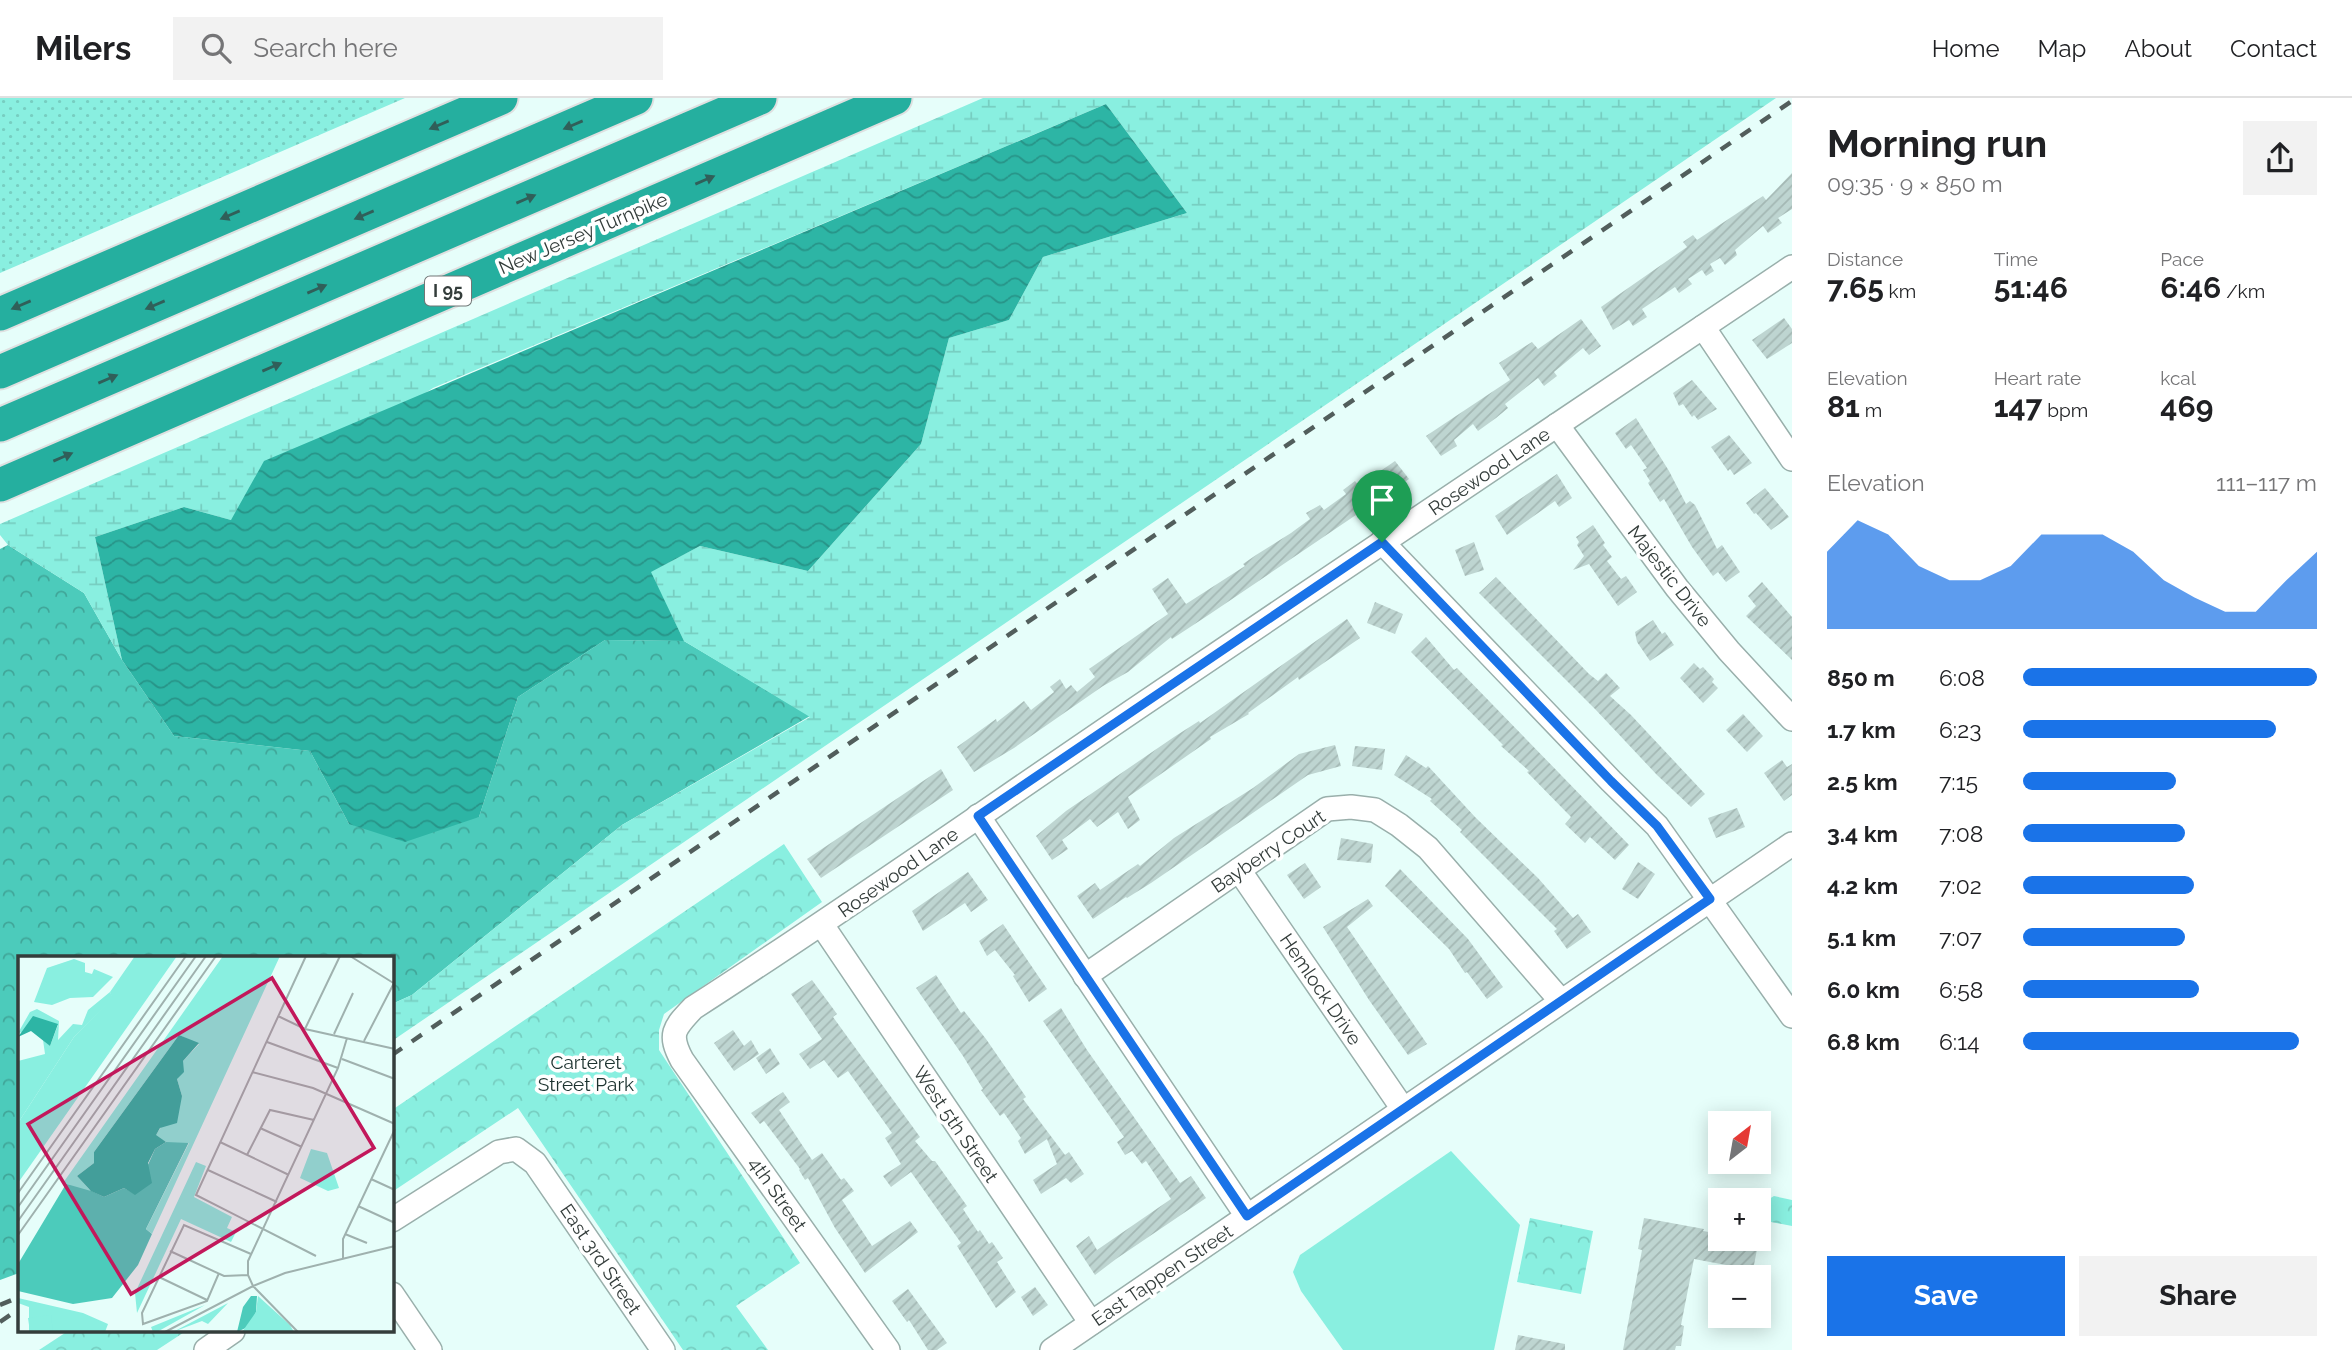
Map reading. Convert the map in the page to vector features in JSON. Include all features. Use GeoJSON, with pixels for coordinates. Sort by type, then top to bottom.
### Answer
{"type":"FeatureCollection","features":[{"type":"Feature","properties":{"kind":"highway"},"geometry":{"type":"LineString","coordinates":[[0,314],[501,98]]}},
{"type":"Feature","properties":{"kind":"highway"},"geometry":{"type":"LineString","coordinates":[[0,372],[636,98]]}},
{"type":"Feature","properties":{"kind":"highway"},"geometry":{"type":"LineString","coordinates":[[0,425],[760,98]]}},
{"type":"Feature","properties":{"kind":"highway","name":"New Jersey Turnpike"},"geometry":{"type":"LineString","coordinates":[[0,485],[895,98]]}},
{"type":"Feature","properties":{"kind":"street","name":"Rosewood Lane"},"geometry":{"type":"LineString","coordinates":[[675,1037],[676,1026],[693,1008],[821,925],[1382,542],[1792,267]]}},
{"type":"Feature","properties":{"kind":"street"},"geometry":{"type":"LineString","coordinates":[[1703,327],[1792,458]]}},
{"type":"Feature","properties":{"kind":"street","name":"Majestic Drive"},"geometry":{"type":"LineString","coordinates":[[1557,425],[1677,588],[1729,651],[1792,719]]}},
{"type":"Feature","properties":{"kind":"street"},"geometry":{"type":"LineString","coordinates":[[1382,542],[1657,826],[1792,1016]]}},
{"type":"Feature","properties":{"kind":"street","name":"Bayberry Court"},"geometry":{"type":"LineString","coordinates":[[1085,976],[1327,809],[1351,807],[1374,810],[1399,825],[1428,848],[1561,1001]]}},
{"type":"Feature","properties":{"kind":"street"},"geometry":{"type":"LineString","coordinates":[[978,816],[1247,1216]]}},
{"type":"Feature","properties":{"kind":"street","name":"East Tappen Street"},"geometry":{"type":"LineString","coordinates":[[1052,1350],[1792,844]]}},
{"type":"Feature","properties":{"kind":"street","name":"Hemlock Drive"},"geometry":{"type":"LineString","coordinates":[[1240,870],[1403,1109]]}},
{"type":"Feature","properties":{"kind":"street","name":"West 5th Street"},"geometry":{"type":"LineString","coordinates":[[821,925],[1091,1323]]}},
{"type":"Feature","properties":{"kind":"street","name":"4th Street"},"geometry":{"type":"LineString","coordinates":[[675,1037],[674,1044],[682,1059],[888,1350]]}},
{"type":"Feature","properties":{"kind":"street","name":"East 3rd Street"},"geometry":{"type":"LineString","coordinates":[[394,1219],[499,1152],[516,1149],[539,1168],[663,1350]]}},
{"type":"Feature","properties":{"kind":"street"},"geometry":{"type":"LineString","coordinates":[[394,1297],[430,1350]]}},
{"type":"Feature","properties":{"kind":"street"},"geometry":{"type":"LineString","coordinates":[[208,1349],[232,1332]]}},
{"type":"Feature","properties":{"kind":"green space"},"geometry":{"type":"Polygon","coordinates":[[[0,98],[405,98],[0,273],[0,98]]]}},
{"type":"Feature","properties":{"kind":"green space"},"geometry":{"type":"Polygon","coordinates":[[[983,98],[1776,98],[394,1040],[394,1003],[412,995],[622,825],[810,717],[684,641],[650,572],[700,546],[808,571],[921,444],[949,338],[1009,320],[1043,257],[1187,213],[1106,104],[433,388],[231,520],[184,507],[95,537],[122,660],[84,593],[8,545],[0,535],[0,524],[983,98]]]}},
{"type":"Feature","properties":{"kind":"green space"},"geometry":{"type":"Polygon","coordinates":[[[8,545],[84,593],[122,660],[174,736],[310,751],[349,824],[479,817],[518,697],[605,640],[684,641],[810,716],[622,825],[412,995],[394,1003],[394,956],[18,956],[18,1273],[0,1280],[0,549],[8,545]]]}},
{"type":"Feature","properties":{"kind":"green space","name":"Carteret Street Park"},"geometry":{"type":"Polygon","coordinates":[[[784,844],[822,902],[664,1014],[659,1030],[659,1050],[800,1263],[736,1306],[768,1350],[683,1350],[518,1108],[394,1191],[394,1109],[784,844]]]}},
{"type":"Feature","properties":{"kind":"green space"},"geometry":{"type":"Polygon","coordinates":[[[1451,1151],[1520,1225],[1494,1350],[1343,1350],[1301,1291],[1293,1272],[1300,1255],[1451,1151]]]}},
{"type":"Feature","properties":{"kind":"green space"},"geometry":{"type":"Polygon","coordinates":[[[1774,1196],[1792,1200],[1792,1226],[1771,1222],[1771,1198],[1774,1196]]]}},
{"type":"Feature","properties":{"kind":"green space"},"geometry":{"type":"Polygon","coordinates":[[[1530,1218],[1593,1231],[1581,1294],[1517,1282],[1530,1218]]]}},
{"type":"Feature","properties":{"kind":"green space"},"geometry":{"type":"Polygon","coordinates":[[[66,1332],[184,1332],[157,1350],[39,1350],[66,1332]]]}},
{"type":"Feature","properties":{"kind":"water"},"geometry":{"type":"Polygon","coordinates":[[[1106,104],[1187,213],[1043,257],[1009,320],[949,338],[921,444],[808,571],[700,546],[651,572],[684,641],[605,640],[518,697],[479,817],[405,842],[349,824],[310,751],[174,736],[122,660],[95,537],[184,507],[231,520],[264,461],[1106,104]]]}},
{"type":"Feature","properties":{"kind":"building"},"geometry":{"type":"Polygon","coordinates":[[[1792,173],[1792,209],[1778,218],[1782,223],[1768,233],[1763,226],[1735,250],[1737,255],[1725,265],[1720,258],[1710,264],[1714,271],[1706,276],[1702,270],[1688,279],[1692,284],[1679,293],[1675,287],[1642,309],[1647,317],[1633,326],[1629,320],[1613,330],[1601,307],[1687,247],[1683,242],[1693,235],[1697,240],[1763,196],[1766,200],[1792,173]]]}},
{"type":"Feature","properties":{"kind":"building"},"geometry":{"type":"Polygon","coordinates":[[[1784,318],[1792,329],[1792,343],[1767,359],[1752,340],[1784,318]]]}},
{"type":"Feature","properties":{"kind":"building"},"geometry":{"type":"Polygon","coordinates":[[[1581,319],[1601,346],[1589,355],[1583,348],[1554,372],[1557,376],[1544,386],[1538,378],[1505,404],[1508,408],[1478,431],[1473,424],[1454,440],[1457,446],[1441,456],[1426,436],[1510,380],[1499,363],[1532,342],[1538,349],[1581,319]]]}},
{"type":"Feature","properties":{"kind":"building"},"geometry":{"type":"Polygon","coordinates":[[[1692,380],[1717,409],[1698,420],[1694,415],[1692,417],[1683,404],[1679,406],[1673,393],[1692,380]]]}},
{"type":"Feature","properties":{"kind":"building"},"geometry":{"type":"Polygon","coordinates":[[[1636,418],[1686,504],[1690,501],[1695,505],[1717,549],[1722,545],[1740,572],[1726,582],[1718,572],[1713,576],[1692,547],[1664,499],[1660,502],[1648,483],[1650,481],[1643,470],[1647,468],[1631,445],[1626,449],[1615,433],[1636,418]]]}},
{"type":"Feature","properties":{"kind":"building"},"geometry":{"type":"Polygon","coordinates":[[[1729,435],[1752,463],[1734,475],[1711,447],[1729,435]]]}},
{"type":"Feature","properties":{"kind":"building"},"geometry":{"type":"Polygon","coordinates":[[[1395,461],[1409,479],[1210,614],[1172,639],[1171,637],[1128,672],[974,772],[957,747],[1024,701],[1031,710],[1054,692],[1050,687],[1060,679],[1066,689],[1071,685],[1077,692],[1095,677],[1089,669],[1168,614],[1152,589],[1168,578],[1186,604],[1310,519],[1306,513],[1320,505],[1324,510],[1346,494],[1343,490],[1355,481],[1359,486],[1395,461]]]}},
{"type":"Feature","properties":{"kind":"building"},"geometry":{"type":"Polygon","coordinates":[[[1557,474],[1572,498],[1559,507],[1555,501],[1507,535],[1495,516],[1557,474]]]}},
{"type":"Feature","properties":{"kind":"building"},"geometry":{"type":"Polygon","coordinates":[[[1765,488],[1789,517],[1771,530],[1746,503],[1765,488]]]}},
{"type":"Feature","properties":{"kind":"building"},"geometry":{"type":"Polygon","coordinates":[[[1593,525],[1612,557],[1607,561],[1621,579],[1626,576],[1637,592],[1618,606],[1589,564],[1573,570],[1584,556],[1577,545],[1579,542],[1576,537],[1593,525]]]}},
{"type":"Feature","properties":{"kind":"building"},"geometry":{"type":"Polygon","coordinates":[[[1474,542],[1484,570],[1465,576],[1455,550],[1474,542]]]}},
{"type":"Feature","properties":{"kind":"building"},"geometry":{"type":"Polygon","coordinates":[[[1496,577],[1589,674],[1598,681],[1606,673],[1620,688],[1610,696],[1705,794],[1691,807],[1479,593],[1496,577]]]}},
{"type":"Feature","properties":{"kind":"building"},"geometry":{"type":"Polygon","coordinates":[[[1762,582],[1792,617],[1792,660],[1746,616],[1756,606],[1748,596],[1762,582]]]}},
{"type":"Feature","properties":{"kind":"building"},"geometry":{"type":"Polygon","coordinates":[[[1375,602],[1403,614],[1395,634],[1367,623],[1375,602]]]}},
{"type":"Feature","properties":{"kind":"building"},"geometry":{"type":"Polygon","coordinates":[[[1347,619],[1360,638],[1299,680],[1298,677],[1249,714],[1210,737],[1211,739],[1128,797],[1140,820],[1128,829],[1118,812],[1097,827],[1090,819],[1062,840],[1068,849],[1052,860],[1036,836],[1066,811],[1174,737],[1199,721],[1200,723],[1347,619]]]}},
{"type":"Feature","properties":{"kind":"building"},"geometry":{"type":"Polygon","coordinates":[[[1653,620],[1662,634],[1665,632],[1674,645],[1650,661],[1637,642],[1635,632],[1653,620]]]}},
{"type":"Feature","properties":{"kind":"building"},"geometry":{"type":"Polygon","coordinates":[[[1426,637],[1454,670],[1457,668],[1629,845],[1615,860],[1590,837],[1585,843],[1565,824],[1571,817],[1411,652],[1426,637]]]}},
{"type":"Feature","properties":{"kind":"building"},"geometry":{"type":"Polygon","coordinates":[[[1694,663],[1700,669],[1703,667],[1718,688],[1703,703],[1680,678],[1694,663]]]}},
{"type":"Feature","properties":{"kind":"building"},"geometry":{"type":"Polygon","coordinates":[[[1743,714],[1763,736],[1747,752],[1726,730],[1743,714]]]}},
{"type":"Feature","properties":{"kind":"building"},"geometry":{"type":"Polygon","coordinates":[[[1335,745],[1341,766],[1308,775],[1151,883],[1093,919],[1077,896],[1095,883],[1100,890],[1138,864],[1140,866],[1174,838],[1253,788],[1299,754],[1335,745]]]}},
{"type":"Feature","properties":{"kind":"building"},"geometry":{"type":"Polygon","coordinates":[[[1355,746],[1385,749],[1382,770],[1352,766],[1355,746]]]}},
{"type":"Feature","properties":{"kind":"building"},"geometry":{"type":"Polygon","coordinates":[[[1406,755],[1426,768],[1428,766],[1475,817],[1538,878],[1573,918],[1578,914],[1591,932],[1567,949],[1554,931],[1557,929],[1460,832],[1462,830],[1430,801],[1432,799],[1394,775],[1406,755]]]}},
{"type":"Feature","properties":{"kind":"building"},"geometry":{"type":"Polygon","coordinates":[[[1782,760],[1787,767],[1792,764],[1792,795],[1784,801],[1764,773],[1782,760]]]}},
{"type":"Feature","properties":{"kind":"building"},"geometry":{"type":"Polygon","coordinates":[[[941,769],[953,790],[821,878],[807,859],[941,769]]]}},
{"type":"Feature","properties":{"kind":"building"},"geometry":{"type":"Polygon","coordinates":[[[1737,808],[1745,827],[1716,838],[1708,818],[1737,808]]]}},
{"type":"Feature","properties":{"kind":"building"},"geometry":{"type":"Polygon","coordinates":[[[1341,838],[1373,844],[1371,863],[1337,860],[1341,838]]]}},
{"type":"Feature","properties":{"kind":"building"},"geometry":{"type":"Polygon","coordinates":[[[1638,862],[1655,874],[1638,899],[1622,889],[1638,862]]]}},
{"type":"Feature","properties":{"kind":"building"},"geometry":{"type":"Polygon","coordinates":[[[1305,863],[1321,887],[1304,899],[1287,875],[1305,863]]]}},
{"type":"Feature","properties":{"kind":"building"},"geometry":{"type":"Polygon","coordinates":[[[1400,869],[1468,939],[1503,987],[1487,999],[1449,949],[1385,886],[1400,869]]]}},
{"type":"Feature","properties":{"kind":"building"},"geometry":{"type":"Polygon","coordinates":[[[968,872],[988,900],[971,912],[965,903],[923,931],[912,911],[968,872]]]}},
{"type":"Feature","properties":{"kind":"building"},"geometry":{"type":"Polygon","coordinates":[[[1368,899],[1373,906],[1347,927],[1427,1044],[1408,1055],[1323,927],[1368,899]]]}},
{"type":"Feature","properties":{"kind":"building"},"geometry":{"type":"Polygon","coordinates":[[[1003,924],[1047,989],[1029,1002],[1013,976],[1015,975],[995,950],[987,956],[979,941],[1003,924]]]}},
{"type":"Feature","properties":{"kind":"building"},"geometry":{"type":"Polygon","coordinates":[[[936,975],[961,1013],[964,1011],[986,1039],[1026,1097],[1023,1099],[1065,1155],[1069,1152],[1084,1174],[1071,1183],[1066,1178],[1041,1194],[1033,1180],[1057,1164],[1047,1139],[1025,1154],[1018,1141],[1021,1138],[1004,1113],[1000,1116],[981,1090],[983,1089],[963,1056],[916,988],[936,975]]]}},
{"type":"Feature","properties":{"kind":"building"},"geometry":{"type":"Polygon","coordinates":[[[812,980],[837,1014],[833,1017],[920,1137],[915,1141],[932,1161],[935,1161],[967,1206],[963,1209],[978,1232],[980,1230],[989,1244],[992,1242],[1003,1258],[997,1262],[1016,1292],[996,1308],[957,1246],[961,1243],[911,1172],[891,1187],[883,1176],[901,1164],[885,1138],[892,1133],[848,1071],[838,1078],[824,1060],[810,1069],[799,1054],[822,1039],[791,994],[812,980]]]}},
{"type":"Feature","properties":{"kind":"building"},"geometry":{"type":"Polygon","coordinates":[[[1061,1008],[1087,1050],[1180,1183],[1191,1176],[1206,1198],[1095,1275],[1076,1246],[1089,1236],[1097,1250],[1171,1199],[1146,1161],[1142,1164],[1132,1151],[1125,1155],[1117,1142],[1124,1137],[1043,1021],[1061,1008]]]}},
{"type":"Feature","properties":{"kind":"building"},"geometry":{"type":"Polygon","coordinates":[[[733,1030],[744,1046],[751,1040],[759,1054],[734,1071],[714,1043],[733,1030]]]}},
{"type":"Feature","properties":{"kind":"building"},"geometry":{"type":"Polygon","coordinates":[[[770,1048],[780,1064],[766,1074],[756,1058],[770,1048]]]}},
{"type":"Feature","properties":{"kind":"building"},"geometry":{"type":"Polygon","coordinates":[[[783,1092],[790,1102],[779,1110],[812,1160],[822,1153],[841,1180],[844,1178],[854,1191],[842,1200],[872,1246],[910,1221],[918,1232],[865,1273],[835,1228],[808,1178],[805,1180],[800,1169],[764,1121],[760,1124],[751,1113],[783,1092]]]}},
{"type":"Feature","properties":{"kind":"building"},"geometry":{"type":"Polygon","coordinates":[[[1644,1218],[1704,1229],[1703,1231],[1708,1232],[1708,1251],[1757,1251],[1754,1265],[1726,1265],[1694,1259],[1681,1325],[1684,1326],[1681,1346],[1676,1346],[1675,1350],[1623,1350],[1642,1250],[1638,1249],[1644,1218]]]}},
{"type":"Feature","properties":{"kind":"building"},"geometry":{"type":"Polygon","coordinates":[[[1035,1287],[1048,1305],[1033,1316],[1021,1297],[1035,1287]]]}},
{"type":"Feature","properties":{"kind":"building"},"geometry":{"type":"Polygon","coordinates":[[[908,1289],[947,1343],[937,1350],[928,1350],[909,1320],[907,1322],[892,1301],[908,1289]]]}},
{"type":"Feature","properties":{"kind":"building"},"geometry":{"type":"Polygon","coordinates":[[[1518,1335],[1565,1344],[1565,1350],[1515,1350],[1518,1335]]]}},
{"type":"Feature","properties":{"kind":"railway"},"geometry":{"type":"LineString","coordinates":[[394,1054],[1792,101]]}},
{"type":"Feature","properties":{"kind":"railway"},"geometry":{"type":"LineString","coordinates":[[0,1305],[18,1297]]}},
{"type":"Feature","properties":{"kind":"railway"},"geometry":{"type":"LineString","coordinates":[[0,1322],[18,1310]]}},
{"type":"Feature","properties":{"kind":"route"},"geometry":{"type":"LineString","coordinates":[[1382,542],[1657,826],[1710,899],[1247,1216],[978,816],[1382,542]]}}]}
